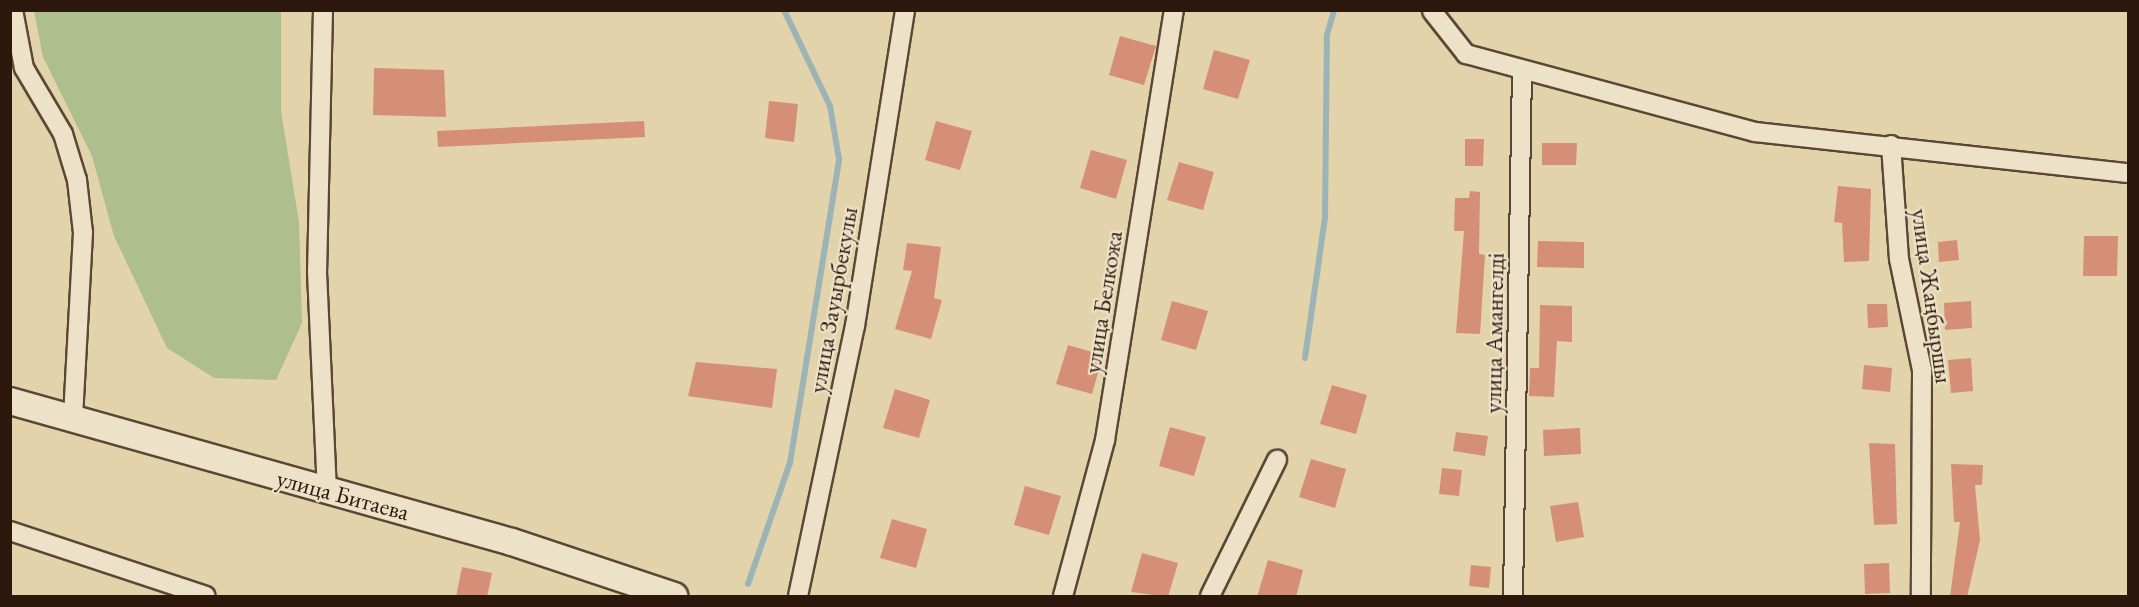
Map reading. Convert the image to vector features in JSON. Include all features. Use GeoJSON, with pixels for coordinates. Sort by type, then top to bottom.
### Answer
{"type":"FeatureCollection","features":[{"type":"Feature","properties":{"kind":"street"},"geometry":{"type":"LineString","coordinates":[[13,10],[24,68],[63,134],[77,180],[83,232],[73,420]]}},
{"type":"Feature","properties":{"kind":"street"},"geometry":{"type":"LineString","coordinates":[[323,10],[317,272],[327,490]]}},
{"type":"Feature","properties":{"kind":"street","name":"улица Зауырбекулы"},"geometry":{"type":"LineString","coordinates":[[798,597],[855,326],[905,10]]}},
{"type":"Feature","properties":{"kind":"street","name":"улица Белкожа"},"geometry":{"type":"LineString","coordinates":[[1063,597],[1105,440],[1174,10]]}},
{"type":"Feature","properties":{"kind":"street"},"geometry":{"type":"LineString","coordinates":[[1432,11],[1466,54],[1522,71],[1755,132],[1891,145],[2128,173]]}},
{"type":"Feature","properties":{"kind":"street","name":"улица Амангелді"},"geometry":{"type":"LineString","coordinates":[[1514,597],[1522,71]]}},
{"type":"Feature","properties":{"kind":"street","name":"улица Жаңбыршы"},"geometry":{"type":"LineString","coordinates":[[1891,145],[1899,259],[1922,370],[1921,597]]}},
{"type":"Feature","properties":{"kind":"street","name":"улица Битаева"},"geometry":{"type":"LineString","coordinates":[[10,401],[512,542],[674,597]]}},
{"type":"Feature","properties":{"kind":"street"},"geometry":{"type":"LineString","coordinates":[[1210,597],[1278,460]]}},
{"type":"Feature","properties":{"kind":"street"},"geometry":{"type":"LineString","coordinates":[[10,531],[206,597]]}},
{"type":"Feature","properties":{"kind":"green space"},"geometry":{"type":"Polygon","coordinates":[[[34,11],[281,11],[281,111],[299,222],[302,323],[276,380],[214,378],[167,348],[114,236],[92,156],[43,57],[34,11]]]}},
{"type":"Feature","properties":{"kind":"building"},"geometry":{"type":"Polygon","coordinates":[[[1120,36],[1156,46],[1144,85],[1109,75],[1120,36]]]}},
{"type":"Feature","properties":{"kind":"building"},"geometry":{"type":"Polygon","coordinates":[[[1214,50],[1250,60],[1238,99],[1203,89],[1214,50]]]}},
{"type":"Feature","properties":{"kind":"building"},"geometry":{"type":"Polygon","coordinates":[[[374,68],[444,70],[446,117],[373,115],[374,68]]]}},
{"type":"Feature","properties":{"kind":"building"},"geometry":{"type":"Polygon","coordinates":[[[769,101],[798,104],[794,142],[765,138],[769,101]]]}},
{"type":"Feature","properties":{"kind":"building"},"geometry":{"type":"Polygon","coordinates":[[[644,121],[645,137],[438,147],[437,131],[644,121]]]}},
{"type":"Feature","properties":{"kind":"building"},"geometry":{"type":"Polygon","coordinates":[[[936,121],[972,131],[960,170],[925,160],[936,121]]]}},
{"type":"Feature","properties":{"kind":"building"},"geometry":{"type":"Polygon","coordinates":[[[1465,139],[1484,139],[1483,166],[1465,166],[1465,139]]]}},
{"type":"Feature","properties":{"kind":"building"},"geometry":{"type":"Polygon","coordinates":[[[1542,143],[1577,143],[1576,165],[1542,165],[1542,143]]]}},
{"type":"Feature","properties":{"kind":"building"},"geometry":{"type":"Polygon","coordinates":[[[1091,150],[1127,160],[1116,199],[1080,188],[1091,150]]]}},
{"type":"Feature","properties":{"kind":"building"},"geometry":{"type":"Polygon","coordinates":[[[1179,162],[1214,172],[1203,210],[1167,200],[1179,162]]]}},
{"type":"Feature","properties":{"kind":"building"},"geometry":{"type":"Polygon","coordinates":[[[1838,186],[1871,189],[1869,261],[1844,262],[1842,223],[1834,222],[1838,186]]]}},
{"type":"Feature","properties":{"kind":"building"},"geometry":{"type":"Polygon","coordinates":[[[1470,191],[1480,192],[1479,254],[1485,255],[1480,334],[1456,333],[1464,231],[1454,231],[1455,198],[1469,198],[1470,191]]]}},
{"type":"Feature","properties":{"kind":"building"},"geometry":{"type":"Polygon","coordinates":[[[2084,236],[2118,236],[2117,276],[2083,276],[2084,236]]]}},
{"type":"Feature","properties":{"kind":"building"},"geometry":{"type":"Polygon","coordinates":[[[1957,240],[1959,260],[1939,262],[1938,242],[1957,240]]]}},
{"type":"Feature","properties":{"kind":"building"},"geometry":{"type":"Polygon","coordinates":[[[1538,241],[1584,242],[1584,268],[1537,267],[1538,241]]]}},
{"type":"Feature","properties":{"kind":"building"},"geometry":{"type":"Polygon","coordinates":[[[907,243],[941,247],[934,298],[942,300],[931,339],[895,329],[912,271],[903,270],[907,243]]]}},
{"type":"Feature","properties":{"kind":"building"},"geometry":{"type":"Polygon","coordinates":[[[1172,301],[1208,311],[1196,350],[1161,340],[1172,301]]]}},
{"type":"Feature","properties":{"kind":"building"},"geometry":{"type":"Polygon","coordinates":[[[1971,301],[1972,328],[1945,330],[1944,303],[1971,301]]]}},
{"type":"Feature","properties":{"kind":"building"},"geometry":{"type":"Polygon","coordinates":[[[1867,304],[1887,304],[1888,327],[1868,328],[1867,304]]]}},
{"type":"Feature","properties":{"kind":"building"},"geometry":{"type":"Polygon","coordinates":[[[1540,305],[1572,306],[1572,342],[1557,341],[1554,397],[1529,396],[1530,368],[1539,368],[1540,305]]]}},
{"type":"Feature","properties":{"kind":"building"},"geometry":{"type":"Polygon","coordinates":[[[1068,345],[1103,355],[1092,394],[1056,384],[1068,345]]]}},
{"type":"Feature","properties":{"kind":"building"},"geometry":{"type":"Polygon","coordinates":[[[1971,358],[1973,391],[1951,393],[1948,360],[1971,358]]]}},
{"type":"Feature","properties":{"kind":"building"},"geometry":{"type":"Polygon","coordinates":[[[696,362],[777,369],[772,408],[688,396],[696,362]]]}},
{"type":"Feature","properties":{"kind":"building"},"geometry":{"type":"Polygon","coordinates":[[[1864,365],[1892,368],[1890,392],[1862,389],[1864,365]]]}},
{"type":"Feature","properties":{"kind":"building"},"geometry":{"type":"Polygon","coordinates":[[[1332,385],[1367,395],[1356,434],[1320,424],[1332,385]]]}},
{"type":"Feature","properties":{"kind":"building"},"geometry":{"type":"Polygon","coordinates":[[[895,389],[930,400],[919,438],[883,428],[895,389]]]}},
{"type":"Feature","properties":{"kind":"building"},"geometry":{"type":"Polygon","coordinates":[[[1170,427],[1206,437],[1194,476],[1159,466],[1170,427]]]}},
{"type":"Feature","properties":{"kind":"building"},"geometry":{"type":"Polygon","coordinates":[[[1580,428],[1581,454],[1544,456],[1543,430],[1580,428]]]}},
{"type":"Feature","properties":{"kind":"building"},"geometry":{"type":"Polygon","coordinates":[[[1456,432],[1488,436],[1485,456],[1453,451],[1456,432]]]}},
{"type":"Feature","properties":{"kind":"building"},"geometry":{"type":"Polygon","coordinates":[[[1869,443],[1895,444],[1897,524],[1874,525],[1869,443]]]}},
{"type":"Feature","properties":{"kind":"building"},"geometry":{"type":"Polygon","coordinates":[[[1311,459],[1346,469],[1335,508],[1299,497],[1311,459]]]}},
{"type":"Feature","properties":{"kind":"building"},"geometry":{"type":"Polygon","coordinates":[[[1951,464],[1983,465],[1982,485],[1975,485],[1980,540],[1967,597],[1950,597],[1960,522],[1954,522],[1951,464]]]}},
{"type":"Feature","properties":{"kind":"building"},"geometry":{"type":"Polygon","coordinates":[[[1442,468],[1462,470],[1459,496],[1439,494],[1442,468]]]}},
{"type":"Feature","properties":{"kind":"building"},"geometry":{"type":"Polygon","coordinates":[[[1025,486],[1061,496],[1049,535],[1014,525],[1025,486]]]}},
{"type":"Feature","properties":{"kind":"building"},"geometry":{"type":"Polygon","coordinates":[[[1578,502],[1584,537],[1556,542],[1550,506],[1578,502]]]}},
{"type":"Feature","properties":{"kind":"building"},"geometry":{"type":"Polygon","coordinates":[[[892,519],[927,529],[916,568],[880,558],[892,519]]]}},
{"type":"Feature","properties":{"kind":"building"},"geometry":{"type":"Polygon","coordinates":[[[1142,553],[1178,563],[1168,597],[1131,592],[1142,553]]]}},
{"type":"Feature","properties":{"kind":"building"},"geometry":{"type":"Polygon","coordinates":[[[1268,560],[1303,570],[1296,597],[1257,597],[1268,560]]]}},
{"type":"Feature","properties":{"kind":"building"},"geometry":{"type":"Polygon","coordinates":[[[1889,563],[1890,593],[1865,594],[1864,564],[1889,563]]]}},
{"type":"Feature","properties":{"kind":"building"},"geometry":{"type":"Polygon","coordinates":[[[1471,565],[1491,567],[1489,588],[1469,586],[1471,565]]]}},
{"type":"Feature","properties":{"kind":"building"},"geometry":{"type":"Polygon","coordinates":[[[462,567],[492,573],[487,597],[456,597],[462,567]]]}},
{"type":"Feature","properties":{"kind":"waterway"},"geometry":{"type":"LineString","coordinates":[[748,584],[790,463],[839,159],[830,106],[784,10]]}},
{"type":"Feature","properties":{"kind":"waterway"},"geometry":{"type":"LineString","coordinates":[[1305,358],[1325,217],[1327,35],[1334,10]]}}]}
